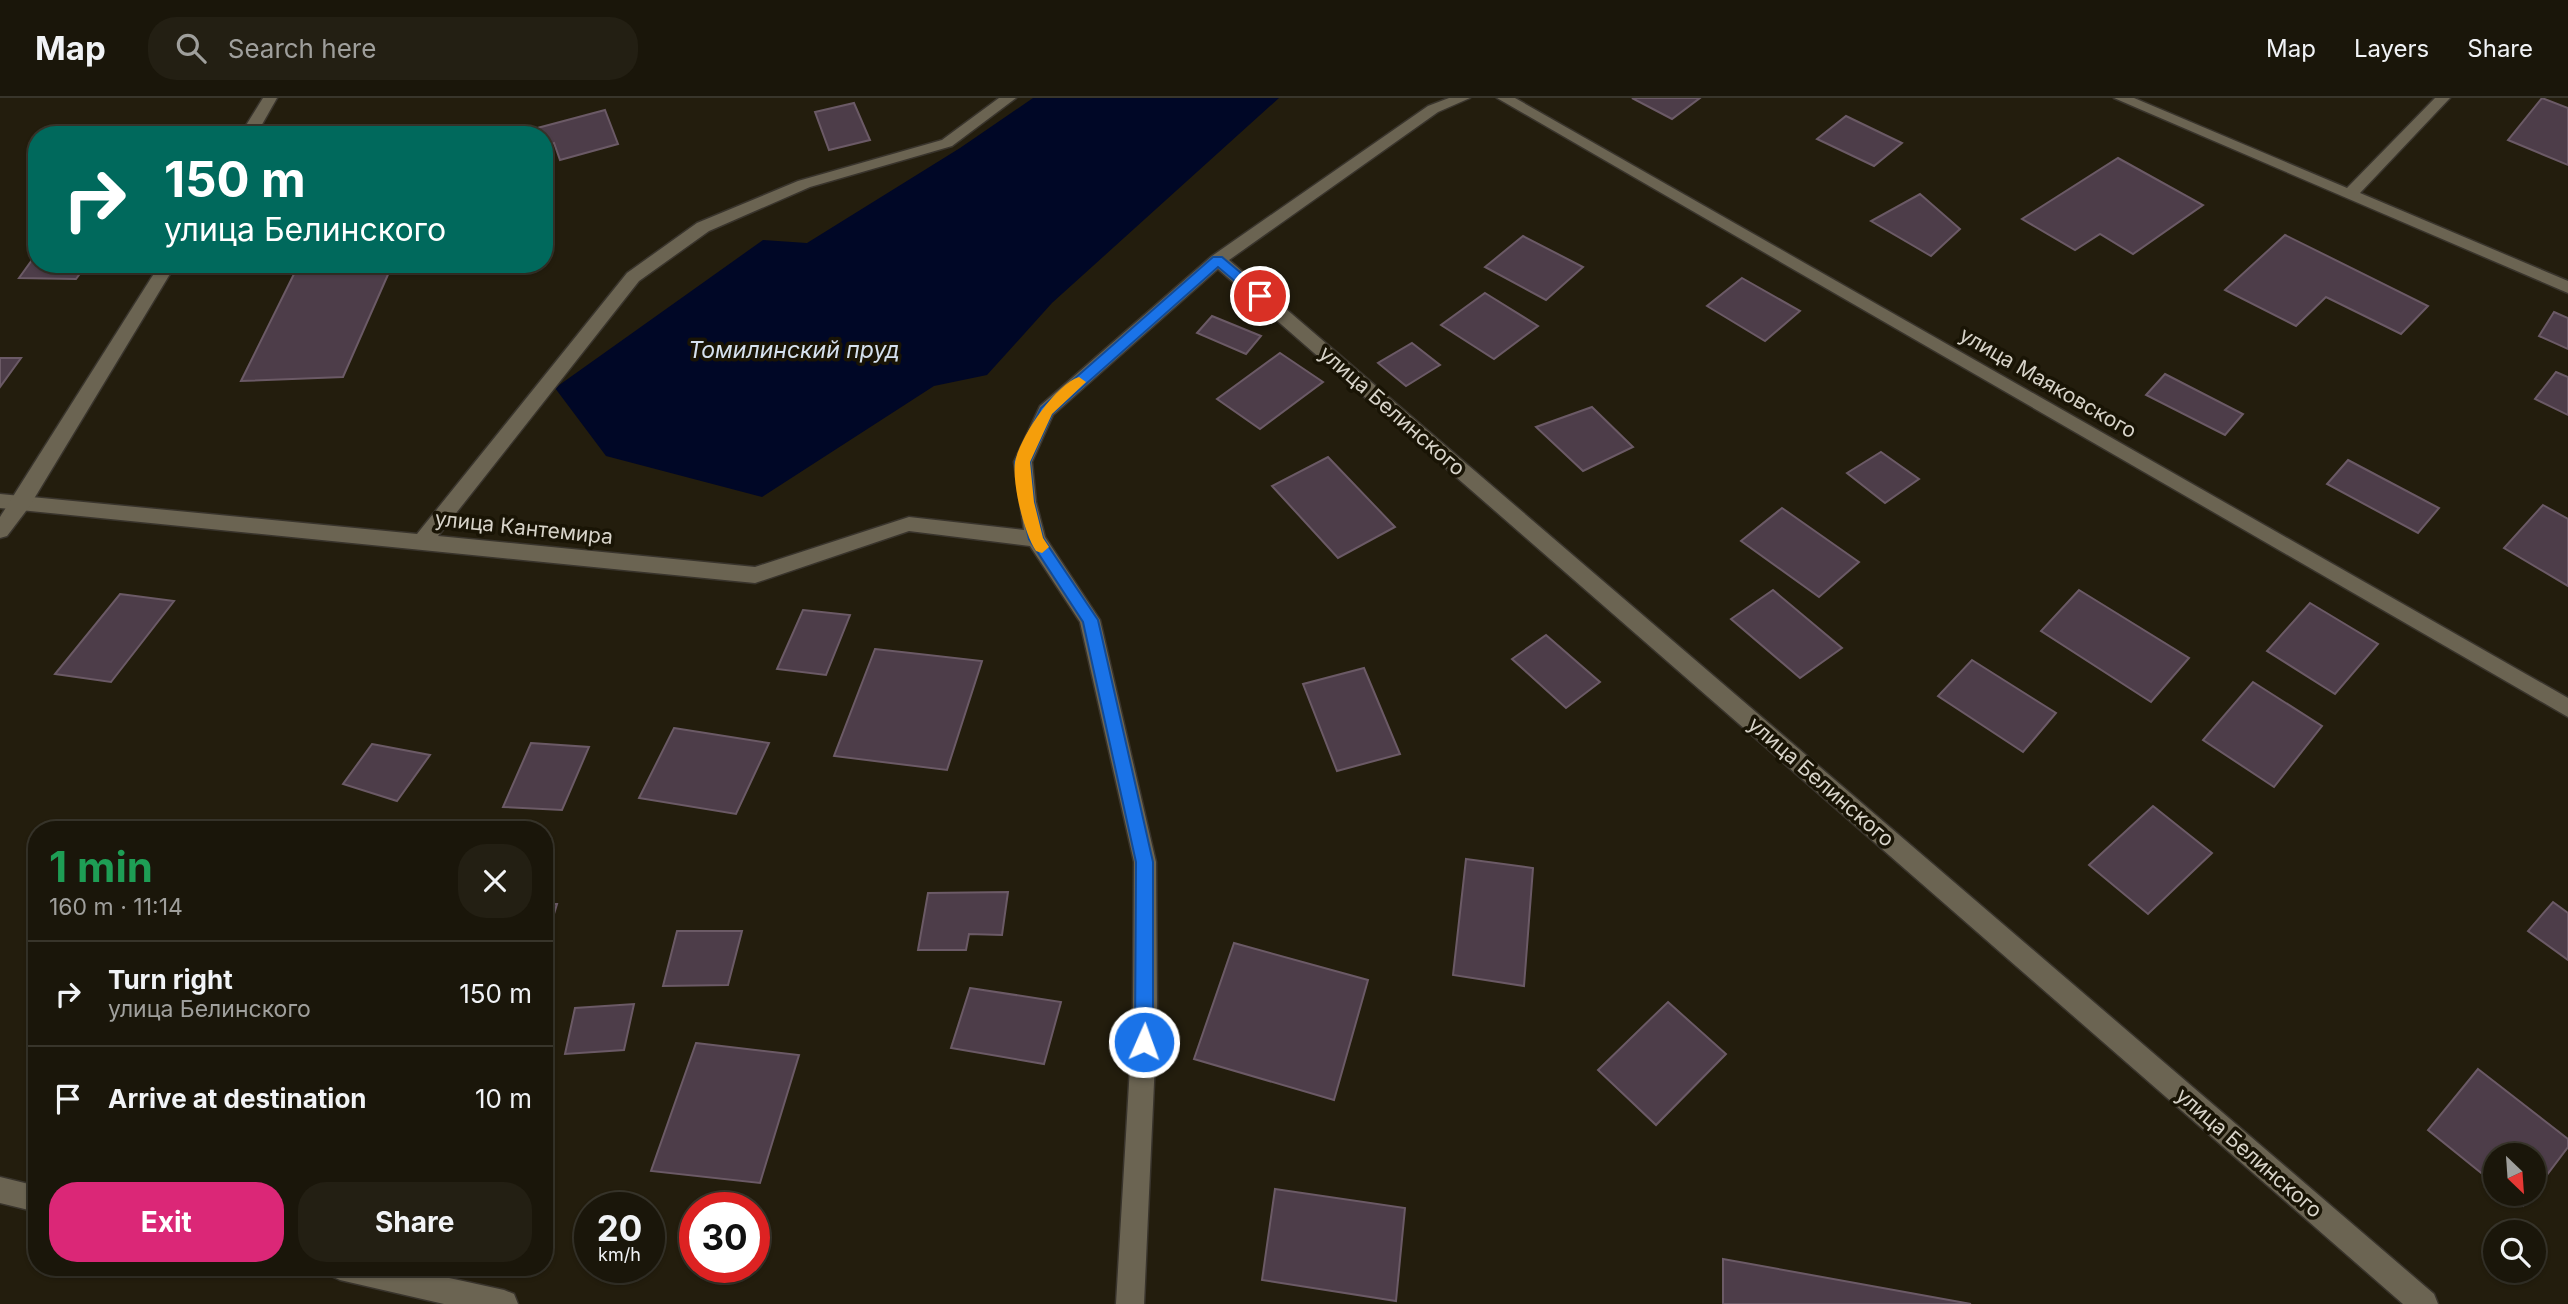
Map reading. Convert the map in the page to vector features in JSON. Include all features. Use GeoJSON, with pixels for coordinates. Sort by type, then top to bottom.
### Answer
{"type":"FeatureCollection","features":[{"type":"Feature","properties":{"kind":"street"},"geometry":{"type":"LineString","coordinates":[[253,126],[270,98]]}},
{"type":"Feature","properties":{"kind":"street"},"geometry":{"type":"LineString","coordinates":[[423,541],[633,277],[704,226],[804,184],[947,143],[1009,98]]}},
{"type":"Feature","properties":{"kind":"street"},"geometry":{"type":"LineString","coordinates":[[1130,1304],[1145,1016],[1145,862],[1090,620],[1036,539],[1027,502],[1023,462],[1046,411],[1218,260],[1433,108],[1463,98]]}},
{"type":"Feature","properties":{"kind":"street","name":"улица Маяковского"},"geometry":{"type":"LineString","coordinates":[[1504,98],[2568,708]]}},
{"type":"Feature","properties":{"kind":"street"},"geometry":{"type":"LineString","coordinates":[[2121,98],[2568,287]]}},
{"type":"Feature","properties":{"kind":"street"},"geometry":{"type":"LineString","coordinates":[[2349,195],[2443,98]]}},
{"type":"Feature","properties":{"kind":"street","name":"улица Белинского"},"geometry":{"type":"LineString","coordinates":[[1218,260],[2424,1304]]}},
{"type":"Feature","properties":{"kind":"street"},"geometry":{"type":"LineString","coordinates":[[0,531],[22,502],[162,273]]}},
{"type":"Feature","properties":{"kind":"street","name":"улица Кантемира"},"geometry":{"type":"LineString","coordinates":[[0,501],[755,575],[909,524],[1036,539]]}},
{"type":"Feature","properties":{"kind":"street"},"geometry":{"type":"LineString","coordinates":[[0,1190],[28,1197]]}},
{"type":"Feature","properties":{"kind":"street"},"geometry":{"type":"LineString","coordinates":[[380,1276],[504,1304]]}},
{"type":"Feature","properties":{"kind":"water","name":"Томилинский пруд"},"geometry":{"type":"Polygon","coordinates":[[[1033,98],[1279,98],[1052,303],[987,375],[934,386],[762,497],[606,456],[555,388],[763,240],[807,243],[960,148],[1033,98]]]}},
{"type":"Feature","properties":{"kind":"building"},"geometry":{"type":"Polygon","coordinates":[[[1632,98],[1700,98],[1672,119],[1632,98]]]}},
{"type":"Feature","properties":{"kind":"building"},"geometry":{"type":"Polygon","coordinates":[[[2542,98],[2568,108],[2568,165],[2508,140],[2542,98]]]}},
{"type":"Feature","properties":{"kind":"building"},"geometry":{"type":"Polygon","coordinates":[[[854,103],[870,140],[829,150],[815,112],[854,103]]]}},
{"type":"Feature","properties":{"kind":"building"},"geometry":{"type":"Polygon","coordinates":[[[605,110],[618,144],[560,160],[553,143],[553,126],[545,126],[605,110]]]}},
{"type":"Feature","properties":{"kind":"building"},"geometry":{"type":"Polygon","coordinates":[[[1846,116],[1902,143],[1874,166],[1817,139],[1846,116]]]}},
{"type":"Feature","properties":{"kind":"building"},"geometry":{"type":"Polygon","coordinates":[[[2118,158],[2203,205],[2133,254],[2100,234],[2075,250],[2022,219],[2118,158]]]}},
{"type":"Feature","properties":{"kind":"building"},"geometry":{"type":"Polygon","coordinates":[[[1920,194],[1960,229],[1931,256],[1871,221],[1920,194]]]}},
{"type":"Feature","properties":{"kind":"building"},"geometry":{"type":"Polygon","coordinates":[[[2285,235],[2428,306],[2401,334],[2326,297],[2296,326],[2225,290],[2285,235]]]}},
{"type":"Feature","properties":{"kind":"building"},"geometry":{"type":"Polygon","coordinates":[[[1523,236],[1583,267],[1546,300],[1485,267],[1523,236]]]}},
{"type":"Feature","properties":{"kind":"building"},"geometry":{"type":"Polygon","coordinates":[[[28,266],[28,273],[80,273],[76,279],[19,278],[28,266]]]}},
{"type":"Feature","properties":{"kind":"building"},"geometry":{"type":"Polygon","coordinates":[[[389,273],[343,377],[241,381],[294,274],[389,273]]]}},
{"type":"Feature","properties":{"kind":"building"},"geometry":{"type":"Polygon","coordinates":[[[1742,278],[1800,311],[1765,341],[1707,306],[1742,278]]]}},
{"type":"Feature","properties":{"kind":"building"},"geometry":{"type":"Polygon","coordinates":[[[1485,293],[1538,326],[1494,359],[1441,325],[1485,293]]]}},
{"type":"Feature","properties":{"kind":"building"},"geometry":{"type":"Polygon","coordinates":[[[2554,312],[2568,318],[2568,349],[2539,336],[2554,312]]]}},
{"type":"Feature","properties":{"kind":"building"},"geometry":{"type":"Polygon","coordinates":[[[1212,316],[1261,336],[1246,354],[1197,333],[1212,316]]]}},
{"type":"Feature","properties":{"kind":"building"},"geometry":{"type":"Polygon","coordinates":[[[1412,343],[1440,365],[1406,386],[1378,363],[1412,343]]]}},
{"type":"Feature","properties":{"kind":"building"},"geometry":{"type":"Polygon","coordinates":[[[1280,353],[1323,382],[1260,429],[1217,399],[1280,353]]]}},
{"type":"Feature","properties":{"kind":"building"},"geometry":{"type":"Polygon","coordinates":[[[0,358],[21,358],[0,387],[0,358]]]}},
{"type":"Feature","properties":{"kind":"building"},"geometry":{"type":"Polygon","coordinates":[[[2556,372],[2568,377],[2568,415],[2535,399],[2556,372]]]}},
{"type":"Feature","properties":{"kind":"building"},"geometry":{"type":"Polygon","coordinates":[[[2165,374],[2243,414],[2225,435],[2146,395],[2165,374]]]}},
{"type":"Feature","properties":{"kind":"building"},"geometry":{"type":"Polygon","coordinates":[[[1592,407],[1633,447],[1583,471],[1536,427],[1592,407]]]}},
{"type":"Feature","properties":{"kind":"building"},"geometry":{"type":"Polygon","coordinates":[[[1881,452],[1919,479],[1885,503],[1847,473],[1881,452]]]}},
{"type":"Feature","properties":{"kind":"building"},"geometry":{"type":"Polygon","coordinates":[[[1328,457],[1395,527],[1338,558],[1272,486],[1328,457]]]}},
{"type":"Feature","properties":{"kind":"building"},"geometry":{"type":"Polygon","coordinates":[[[2348,460],[2439,508],[2418,533],[2327,484],[2348,460]]]}},
{"type":"Feature","properties":{"kind":"building"},"geometry":{"type":"Polygon","coordinates":[[[2543,505],[2568,519],[2568,586],[2504,548],[2543,505]]]}},
{"type":"Feature","properties":{"kind":"building"},"geometry":{"type":"Polygon","coordinates":[[[1782,508],[1859,562],[1819,597],[1741,541],[1782,508]]]}},
{"type":"Feature","properties":{"kind":"building"},"geometry":{"type":"Polygon","coordinates":[[[1773,590],[1842,648],[1800,678],[1731,619],[1773,590]]]}},
{"type":"Feature","properties":{"kind":"building"},"geometry":{"type":"Polygon","coordinates":[[[2079,590],[2189,658],[2151,702],[2041,631],[2079,590]]]}},
{"type":"Feature","properties":{"kind":"building"},"geometry":{"type":"Polygon","coordinates":[[[120,594],[174,601],[111,682],[55,674],[120,594]]]}},
{"type":"Feature","properties":{"kind":"building"},"geometry":{"type":"Polygon","coordinates":[[[2310,603],[2378,644],[2335,694],[2267,651],[2310,603]]]}},
{"type":"Feature","properties":{"kind":"building"},"geometry":{"type":"Polygon","coordinates":[[[803,610],[850,615],[826,675],[777,669],[803,610]]]}},
{"type":"Feature","properties":{"kind":"building"},"geometry":{"type":"Polygon","coordinates":[[[1546,635],[1600,682],[1566,708],[1512,659],[1546,635]]]}},
{"type":"Feature","properties":{"kind":"building"},"geometry":{"type":"Polygon","coordinates":[[[875,649],[982,661],[947,770],[834,756],[875,649]]]}},
{"type":"Feature","properties":{"kind":"building"},"geometry":{"type":"Polygon","coordinates":[[[1972,660],[2056,713],[2023,752],[1938,696],[1972,660]]]}},
{"type":"Feature","properties":{"kind":"building"},"geometry":{"type":"Polygon","coordinates":[[[1364,668],[1400,754],[1337,771],[1303,684],[1364,668]]]}},
{"type":"Feature","properties":{"kind":"building"},"geometry":{"type":"Polygon","coordinates":[[[2253,682],[2322,726],[2274,787],[2203,740],[2253,682]]]}},
{"type":"Feature","properties":{"kind":"building"},"geometry":{"type":"Polygon","coordinates":[[[674,728],[769,743],[736,814],[639,798],[674,728]]]}},
{"type":"Feature","properties":{"kind":"building"},"geometry":{"type":"Polygon","coordinates":[[[531,743],[589,747],[562,810],[503,807],[531,743]]]}},
{"type":"Feature","properties":{"kind":"building"},"geometry":{"type":"Polygon","coordinates":[[[372,744],[430,755],[397,801],[343,784],[372,744]]]}},
{"type":"Feature","properties":{"kind":"building"},"geometry":{"type":"Polygon","coordinates":[[[2153,806],[2212,853],[2148,914],[2089,865],[2153,806]]]}},
{"type":"Feature","properties":{"kind":"building"},"geometry":{"type":"Polygon","coordinates":[[[1466,859],[1533,868],[1524,986],[1453,975],[1466,859]]]}},
{"type":"Feature","properties":{"kind":"building"},"geometry":{"type":"Polygon","coordinates":[[[1008,892],[1002,935],[969,934],[966,950],[918,950],[928,893],[1008,892]]]}},
{"type":"Feature","properties":{"kind":"building"},"geometry":{"type":"Polygon","coordinates":[[[2553,902],[2568,913],[2568,960],[2528,931],[2553,902]]]}},
{"type":"Feature","properties":{"kind":"building"},"geometry":{"type":"Polygon","coordinates":[[[677,931],[742,931],[728,985],[663,986],[677,931]]]}},
{"type":"Feature","properties":{"kind":"building"},"geometry":{"type":"Polygon","coordinates":[[[1234,943],[1368,980],[1334,1100],[1194,1059],[1234,943]]]}},
{"type":"Feature","properties":{"kind":"building"},"geometry":{"type":"Polygon","coordinates":[[[970,988],[1061,1002],[1044,1064],[951,1048],[970,988]]]}},
{"type":"Feature","properties":{"kind":"building"},"geometry":{"type":"Polygon","coordinates":[[[1668,1002],[1726,1054],[1656,1125],[1598,1070],[1668,1002]]]}},
{"type":"Feature","properties":{"kind":"building"},"geometry":{"type":"Polygon","coordinates":[[[634,1004],[624,1050],[565,1054],[575,1008],[634,1004]]]}},
{"type":"Feature","properties":{"kind":"building"},"geometry":{"type":"Polygon","coordinates":[[[696,1043],[799,1055],[760,1183],[651,1171],[696,1043]]]}},
{"type":"Feature","properties":{"kind":"building"},"geometry":{"type":"Polygon","coordinates":[[[2478,1069],[2568,1139],[2568,1147],[2546,1176],[2546,1143],[2483,1143],[2483,1174],[2428,1130],[2478,1069]]]}},
{"type":"Feature","properties":{"kind":"building"},"geometry":{"type":"Polygon","coordinates":[[[1275,1189],[1405,1208],[1396,1301],[1262,1280],[1275,1189]]]}},
{"type":"Feature","properties":{"kind":"building"},"geometry":{"type":"Polygon","coordinates":[[[1723,1259],[1971,1304],[1723,1304],[1723,1259]]]}},
{"type":"Feature","properties":{"kind":"slow traffic"},"geometry":{"type":"LineString","coordinates":[[1042,547],[1036,539],[1027,502],[1023,462],[1046,411],[1079,382]]}},
{"type":"Feature","properties":{"kind":"route"},"geometry":{"type":"LineString","coordinates":[[1144,1042],[1145,862],[1090,620],[1036,539],[1027,502],[1023,462],[1046,411],[1218,260],[1260,296]]}}]}
